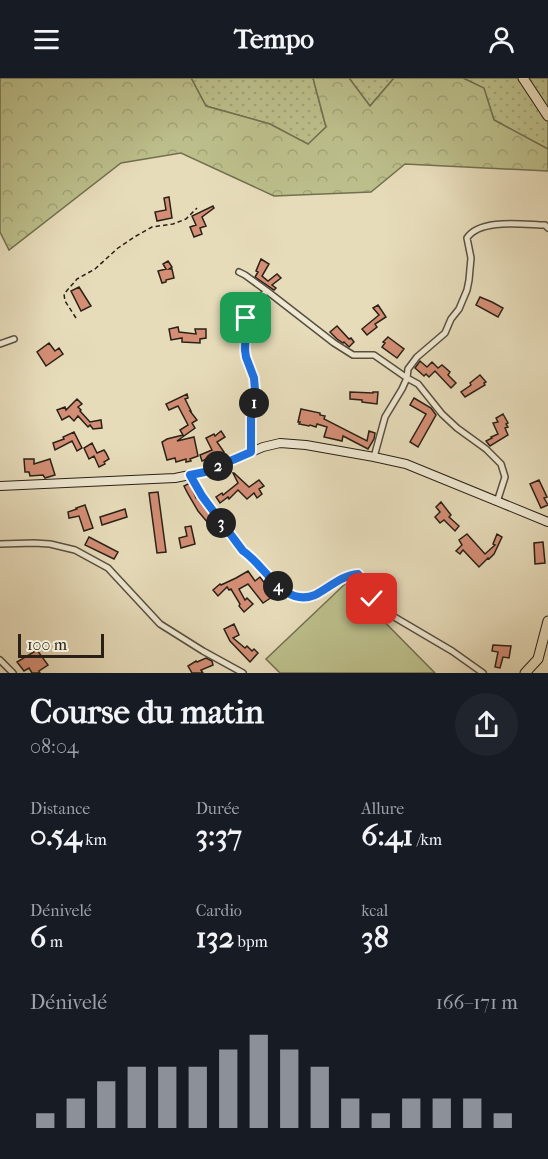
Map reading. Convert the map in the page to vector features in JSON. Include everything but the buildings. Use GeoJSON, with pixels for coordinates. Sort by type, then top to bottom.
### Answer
{"type":"FeatureCollection","features":[{"type":"Feature","properties":{"kind":"highway"},"geometry":{"type":"LineString","coordinates":[[523,78],[548,116]]}},
{"type":"Feature","properties":{"kind":"highway"},"geometry":{"type":"LineString","coordinates":[[525,673],[538,659],[548,625]]}},
{"type":"Feature","properties":{"kind":"main road"},"geometry":{"type":"LineString","coordinates":[[0,486],[175,478],[205,472],[263,447],[280,443],[406,464],[548,522]]}},
{"type":"Feature","properties":{"kind":"street"},"geometry":{"type":"LineString","coordinates":[[374,457],[385,417],[407,378],[408,369],[445,333],[468,290],[471,258],[467,238],[470,233],[483,227],[500,224],[545,225],[548,228]]}},
{"type":"Feature","properties":{"kind":"street"},"geometry":{"type":"LineString","coordinates":[[239,273],[245,275],[353,355],[374,355],[418,384],[442,414],[486,449],[501,465],[505,477],[497,502]]}},
{"type":"Feature","properties":{"kind":"street"},"geometry":{"type":"LineString","coordinates":[[251,452],[251,418],[255,390],[254,378],[245,350],[246,318],[248,308],[267,291]]}},
{"type":"Feature","properties":{"kind":"street"},"geometry":{"type":"LineString","coordinates":[[0,344],[14,339]]}},
{"type":"Feature","properties":{"kind":"street"},"geometry":{"type":"LineString","coordinates":[[190,475],[202,496],[243,551],[289,594],[301,598],[316,594],[350,575],[358,574],[367,585],[372,599],[379,608],[452,651],[483,673]]}},
{"type":"Feature","properties":{"kind":"street"},"geometry":{"type":"LineString","coordinates":[[0,544],[50,544],[75,550],[108,568],[160,624],[243,673]]}},
{"type":"Feature","properties":{"kind":"street"},"geometry":{"type":"LineString","coordinates":[[534,673],[538,659]]}},
{"type":"Feature","properties":{"kind":"street"},"geometry":{"type":"LineString","coordinates":[[0,660],[13,673]]}},
{"type":"Feature","properties":{"kind":"path"},"geometry":{"type":"LineString","coordinates":[[76,318],[65,301],[64,294],[77,279],[96,269],[118,248],[152,227],[173,224],[186,219],[197,208]]}},
{"type":"Feature","properties":{"kind":"green space"},"geometry":{"type":"Polygon","coordinates":[[[0,78],[191,78],[206,106],[270,124],[308,144],[326,127],[313,78],[349,78],[370,106],[394,78],[463,78],[484,88],[494,120],[548,149],[548,171],[405,164],[371,192],[274,196],[181,153],[121,163],[9,250],[0,232],[0,78]]]}},
{"type":"Feature","properties":{"kind":"green space"},"geometry":{"type":"Polygon","coordinates":[[[191,78],[313,78],[326,127],[308,145],[270,124],[206,106],[191,78]]]}},
{"type":"Feature","properties":{"kind":"green space"},"geometry":{"type":"Polygon","coordinates":[[[349,78],[394,78],[370,106],[349,78]]]}},
{"type":"Feature","properties":{"kind":"green space"},"geometry":{"type":"Polygon","coordinates":[[[463,78],[548,78],[548,149],[494,120],[484,89],[463,78]]]}},
{"type":"Feature","properties":{"kind":"green space"},"geometry":{"type":"Polygon","coordinates":[[[346,583],[435,673],[280,673],[266,659],[346,583]]]}},
{"type":"Feature","properties":{"kind":"route"},"geometry":{"type":"LineString","coordinates":[[246,318],[245,350],[254,378],[255,390],[251,418],[251,452],[205,472],[190,475],[230,536],[279,587],[289,594],[301,598],[316,594],[350,575],[358,574],[367,585],[372,599]]}}]}
